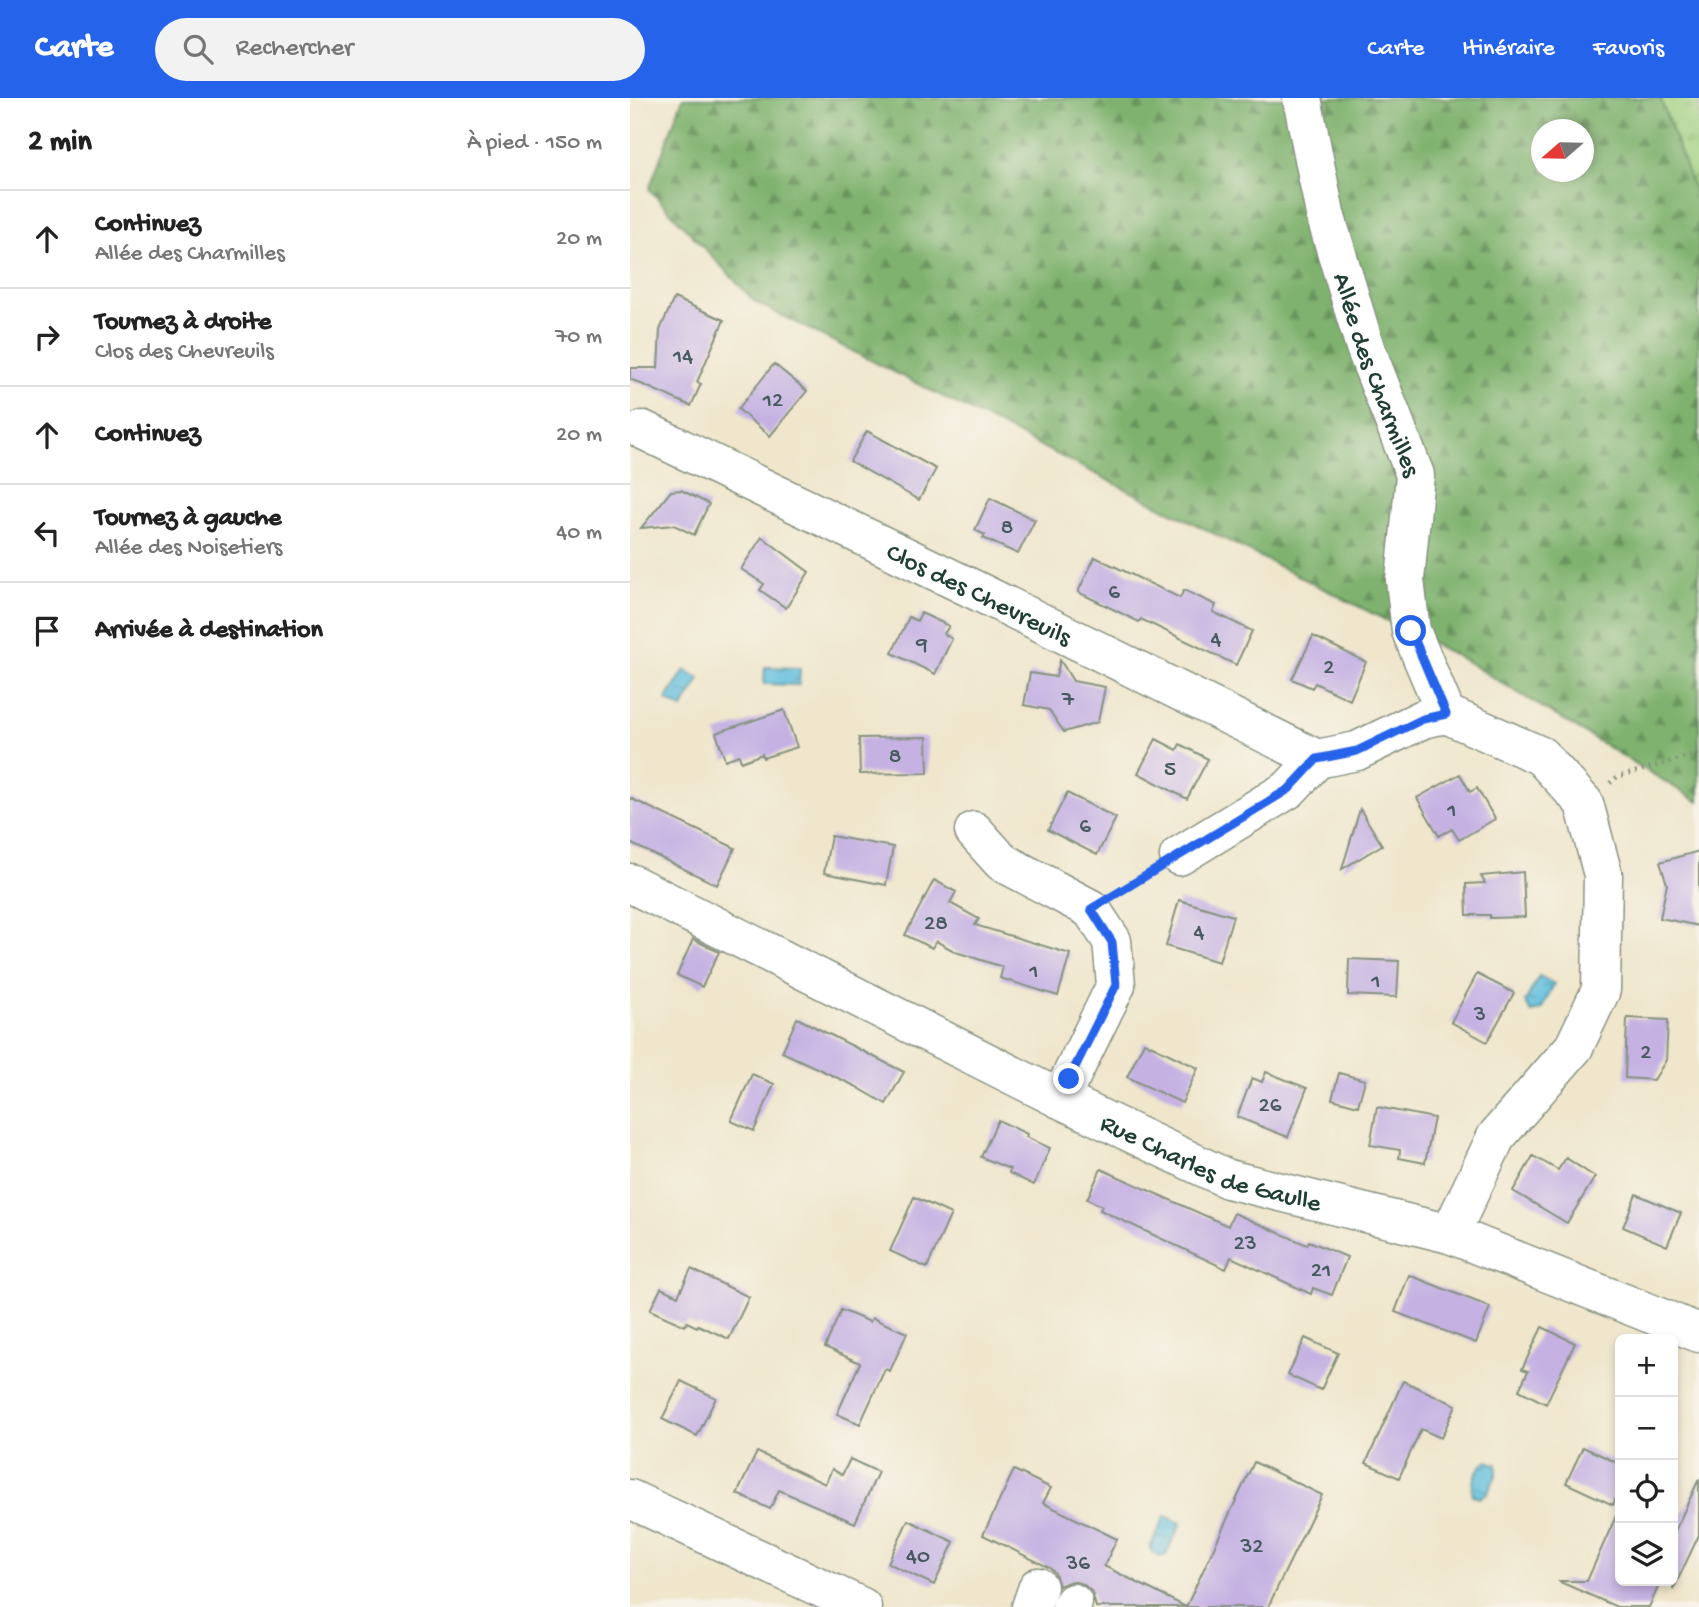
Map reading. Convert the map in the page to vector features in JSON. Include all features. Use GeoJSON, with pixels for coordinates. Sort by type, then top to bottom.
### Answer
{"type":"FeatureCollection","features":[{"type":"Feature","properties":{"kind":"street","name":"Allée des Charmilles"},"geometry":{"type":"LineString","coordinates":[[1302,98],[1325,214],[1364,347],[1415,475],[1405,580],[1411,631],[1446,714]]}},
{"type":"Feature","properties":{"kind":"street","name":"Clos des Chevreuils"},"geometry":{"type":"LineString","coordinates":[[643,430],[1317,759]]}},
{"type":"Feature","properties":{"kind":"street"},"geometry":{"type":"LineString","coordinates":[[1179,856],[1289,789],[1317,759],[1357,751],[1423,719],[1446,714],[1541,756],[1584,803],[1602,875],[1601,990],[1574,1047],[1496,1137],[1450,1234]]}},
{"type":"Feature","properties":{"kind":"street"},"geometry":{"type":"LineString","coordinates":[[974,831],[1002,862],[1091,909],[1112,942],[1116,985],[1060,1099]]}},
{"type":"Feature","properties":{"kind":"street","name":"Rue Charles de Gaulle"},"geometry":{"type":"LineString","coordinates":[[630,883],[1060,1099],[1228,1179],[1450,1234],[1699,1333]]}},
{"type":"Feature","properties":{"kind":"street"},"geometry":{"type":"LineString","coordinates":[[630,1499],[862,1607]]}},
{"type":"Feature","properties":{"kind":"path"},"geometry":{"type":"LineString","coordinates":[[1584,803],[1617,777],[1699,753]]}},
{"type":"Feature","properties":{"kind":"path"},"geometry":{"type":"LineString","coordinates":[[1091,909],[1179,856]]}},
{"type":"Feature","properties":{"kind":"green space"},"geometry":{"type":"Polygon","coordinates":[[[683,98],[1660,98],[1699,203],[1699,802],[1459,657],[755,302],[649,189],[683,98]]]}},
{"type":"Feature","properties":{"kind":"green space"},"geometry":{"type":"Polygon","coordinates":[[[1660,98],[1699,98],[1699,203],[1660,98]]]}},
{"type":"Feature","properties":{"kind":"water"},"geometry":{"type":"Polygon","coordinates":[[[765,667],[800,668],[799,685],[764,684],[765,667]]]}},
{"type":"Feature","properties":{"kind":"water"},"geometry":{"type":"Polygon","coordinates":[[[685,670],[700,679],[682,709],[666,700],[685,670]]]}},
{"type":"Feature","properties":{"kind":"water"},"geometry":{"type":"Polygon","coordinates":[[[1539,976],[1554,984],[1541,1010],[1531,1012],[1525,1002],[1539,976]]]}},
{"type":"Feature","properties":{"kind":"water"},"geometry":{"type":"Polygon","coordinates":[[[1486,1461],[1497,1464],[1497,1473],[1487,1494],[1479,1498],[1473,1495],[1472,1485],[1477,1472],[1486,1461]]]}},
{"type":"Feature","properties":{"kind":"water"},"geometry":{"type":"Polygon","coordinates":[[[1165,1516],[1181,1523],[1166,1555],[1160,1557],[1150,1548],[1165,1516]]]}},
{"type":"Feature","properties":{"kind":"building"},"geometry":{"type":"Polygon","coordinates":[[[674,298],[724,320],[697,382],[701,384],[691,406],[630,379],[630,368],[658,368],[660,330],[674,298]]]}},
{"type":"Feature","properties":{"kind":"building"},"geometry":{"type":"Polygon","coordinates":[[[774,364],[807,391],[770,436],[738,409],[774,364]]]}},
{"type":"Feature","properties":{"kind":"building"},"geometry":{"type":"Polygon","coordinates":[[[867,431],[936,469],[919,500],[850,461],[867,431]]]}},
{"type":"Feature","properties":{"kind":"building"},"geometry":{"type":"Polygon","coordinates":[[[681,490],[709,504],[694,535],[674,525],[641,528],[671,491],[681,490]]]}},
{"type":"Feature","properties":{"kind":"building"},"geometry":{"type":"Polygon","coordinates":[[[990,498],[1035,520],[1018,554],[983,538],[985,535],[975,530],[990,498]]]}},
{"type":"Feature","properties":{"kind":"building"},"geometry":{"type":"Polygon","coordinates":[[[762,537],[809,572],[786,608],[760,590],[764,584],[741,569],[762,537]]]}},
{"type":"Feature","properties":{"kind":"building"},"geometry":{"type":"Polygon","coordinates":[[[1095,557],[1180,598],[1184,590],[1216,605],[1213,612],[1252,631],[1236,665],[1078,592],[1095,557]]]}},
{"type":"Feature","properties":{"kind":"building"},"geometry":{"type":"Polygon","coordinates":[[[921,613],[949,626],[944,634],[952,639],[935,674],[892,653],[909,617],[917,621],[921,613]]]}},
{"type":"Feature","properties":{"kind":"building"},"geometry":{"type":"Polygon","coordinates":[[[1313,636],[1366,662],[1350,700],[1315,683],[1312,688],[1292,679],[1313,636]]]}},
{"type":"Feature","properties":{"kind":"building"},"geometry":{"type":"Polygon","coordinates":[[[1060,660],[1073,681],[1105,687],[1098,722],[1064,732],[1049,710],[1024,705],[1030,673],[1056,677],[1060,660]]]}},
{"type":"Feature","properties":{"kind":"building"},"geometry":{"type":"Polygon","coordinates":[[[784,710],[797,747],[763,758],[762,754],[741,762],[739,755],[725,760],[716,733],[784,710]]]}},
{"type":"Feature","properties":{"kind":"building"},"geometry":{"type":"Polygon","coordinates":[[[927,737],[928,773],[860,774],[859,738],[927,737]]]}},
{"type":"Feature","properties":{"kind":"building"},"geometry":{"type":"Polygon","coordinates":[[[1156,739],[1177,750],[1180,744],[1208,759],[1187,799],[1138,773],[1156,739]]]}},
{"type":"Feature","properties":{"kind":"building"},"geometry":{"type":"Polygon","coordinates":[[[1460,774],[1470,792],[1477,788],[1495,819],[1459,840],[1452,829],[1439,836],[1417,798],[1460,774]]]}},
{"type":"Feature","properties":{"kind":"building"},"geometry":{"type":"Polygon","coordinates":[[[1067,793],[1116,818],[1097,855],[1048,830],[1067,793]]]}},
{"type":"Feature","properties":{"kind":"building"},"geometry":{"type":"Polygon","coordinates":[[[630,798],[735,848],[717,885],[630,843],[630,798]]]}},
{"type":"Feature","properties":{"kind":"building"},"geometry":{"type":"Polygon","coordinates":[[[1360,809],[1382,845],[1342,869],[1360,809]]]}},
{"type":"Feature","properties":{"kind":"building"},"geometry":{"type":"Polygon","coordinates":[[[831,836],[893,847],[886,885],[824,873],[831,836]]]}},
{"type":"Feature","properties":{"kind":"building"},"geometry":{"type":"Polygon","coordinates":[[[1699,851],[1699,926],[1660,918],[1667,884],[1660,862],[1699,851]]]}},
{"type":"Feature","properties":{"kind":"building"},"geometry":{"type":"Polygon","coordinates":[[[1523,872],[1525,917],[1490,918],[1490,915],[1467,915],[1466,884],[1485,883],[1481,876],[1523,872]]]}},
{"type":"Feature","properties":{"kind":"building"},"geometry":{"type":"Polygon","coordinates":[[[934,880],[956,892],[950,903],[979,919],[975,925],[1070,954],[1058,996],[1000,978],[1003,967],[956,952],[936,941],[932,948],[905,935],[934,880]]]}},
{"type":"Feature","properties":{"kind":"building"},"geometry":{"type":"Polygon","coordinates":[[[1179,900],[1233,916],[1219,962],[1166,946],[1179,900]]]}},
{"type":"Feature","properties":{"kind":"building"},"geometry":{"type":"Polygon","coordinates":[[[693,939],[719,952],[702,987],[677,975],[693,939]]]}},
{"type":"Feature","properties":{"kind":"building"},"geometry":{"type":"Polygon","coordinates":[[[1349,959],[1399,961],[1397,997],[1348,995],[1349,959]]]}},
{"type":"Feature","properties":{"kind":"building"},"geometry":{"type":"Polygon","coordinates":[[[1477,974],[1514,993],[1487,1042],[1451,1022],[1477,974]]]}},
{"type":"Feature","properties":{"kind":"building"},"geometry":{"type":"Polygon","coordinates":[[[797,1018],[904,1072],[886,1104],[855,1086],[782,1052],[797,1018]]]}},
{"type":"Feature","properties":{"kind":"building"},"geometry":{"type":"Polygon","coordinates":[[[1627,1018],[1668,1020],[1666,1060],[1654,1080],[1625,1078],[1627,1018]]]}},
{"type":"Feature","properties":{"kind":"building"},"geometry":{"type":"Polygon","coordinates":[[[1144,1042],[1198,1068],[1182,1103],[1127,1077],[1144,1042]]]}},
{"type":"Feature","properties":{"kind":"building"},"geometry":{"type":"Polygon","coordinates":[[[1266,1072],[1307,1088],[1288,1137],[1237,1117],[1252,1078],[1262,1082],[1266,1072]]]}},
{"type":"Feature","properties":{"kind":"building"},"geometry":{"type":"Polygon","coordinates":[[[1339,1073],[1365,1080],[1358,1106],[1332,1099],[1339,1073]]]}},
{"type":"Feature","properties":{"kind":"building"},"geometry":{"type":"Polygon","coordinates":[[[752,1074],[774,1084],[754,1131],[731,1121],[752,1074]]]}},
{"type":"Feature","properties":{"kind":"building"},"geometry":{"type":"Polygon","coordinates":[[[1377,1107],[1434,1118],[1425,1163],[1399,1158],[1400,1150],[1370,1145],[1377,1107]]]}},
{"type":"Feature","properties":{"kind":"building"},"geometry":{"type":"Polygon","coordinates":[[[998,1120],[1050,1148],[1034,1185],[1009,1173],[1010,1169],[981,1157],[998,1120]]]}},
{"type":"Feature","properties":{"kind":"building"},"geometry":{"type":"Polygon","coordinates":[[[1533,1156],[1558,1170],[1566,1158],[1595,1177],[1567,1223],[1513,1191],[1533,1156]]]}},
{"type":"Feature","properties":{"kind":"building"},"geometry":{"type":"Polygon","coordinates":[[[1101,1169],[1228,1226],[1234,1213],[1307,1245],[1309,1241],[1347,1257],[1332,1295],[1313,1288],[1311,1294],[1231,1257],[1226,1269],[1100,1210],[1102,1206],[1087,1199],[1101,1169]]]}},
{"type":"Feature","properties":{"kind":"building"},"geometry":{"type":"Polygon","coordinates":[[[1636,1194],[1681,1213],[1667,1246],[1623,1227],[1636,1194]]]}},
{"type":"Feature","properties":{"kind":"building"},"geometry":{"type":"Polygon","coordinates":[[[914,1197],[951,1214],[927,1268],[890,1251],[914,1197]]]}},
{"type":"Feature","properties":{"kind":"building"},"geometry":{"type":"Polygon","coordinates":[[[691,1269],[749,1297],[729,1339],[698,1325],[697,1327],[687,1322],[685,1326],[650,1310],[661,1288],[678,1296],[691,1269]]]}},
{"type":"Feature","properties":{"kind":"building"},"geometry":{"type":"Polygon","coordinates":[[[1409,1275],[1490,1307],[1476,1343],[1395,1312],[1409,1275]]]}},
{"type":"Feature","properties":{"kind":"building"},"geometry":{"type":"Polygon","coordinates":[[[841,1310],[870,1322],[872,1318],[907,1333],[890,1371],[885,1369],[860,1424],[837,1414],[860,1363],[825,1347],[841,1310]]]}},
{"type":"Feature","properties":{"kind":"building"},"geometry":{"type":"Polygon","coordinates":[[[1542,1327],[1575,1343],[1546,1404],[1519,1390],[1528,1371],[1522,1369],[1542,1327]]]}},
{"type":"Feature","properties":{"kind":"building"},"geometry":{"type":"Polygon","coordinates":[[[1305,1338],[1338,1353],[1321,1390],[1288,1375],[1305,1338]]]}},
{"type":"Feature","properties":{"kind":"building"},"geometry":{"type":"Polygon","coordinates":[[[681,1381],[716,1398],[697,1436],[662,1419],[681,1381]]]}},
{"type":"Feature","properties":{"kind":"building"},"geometry":{"type":"Polygon","coordinates":[[[1403,1381],[1456,1405],[1441,1438],[1421,1429],[1399,1478],[1366,1463],[1403,1381]]]}},
{"type":"Feature","properties":{"kind":"building"},"geometry":{"type":"Polygon","coordinates":[[[1583,1447],[1615,1462],[1613,1505],[1566,1483],[1583,1447]]]}},
{"type":"Feature","properties":{"kind":"building"},"geometry":{"type":"Polygon","coordinates":[[[757,1452],[825,1484],[832,1469],[842,1475],[850,1459],[878,1472],[855,1523],[779,1490],[770,1509],[737,1494],[757,1452]]]}},
{"type":"Feature","properties":{"kind":"building"},"geometry":{"type":"Polygon","coordinates":[[[1254,1462],[1322,1495],[1268,1607],[1186,1607],[1254,1462]]]}},
{"type":"Feature","properties":{"kind":"building"},"geometry":{"type":"Polygon","coordinates":[[[1014,1470],[1051,1488],[1043,1503],[1117,1539],[1104,1566],[1186,1607],[1096,1607],[1092,1592],[1083,1584],[1071,1581],[1059,1586],[1055,1573],[1050,1568],[983,1535],[1014,1470]]]}},
{"type":"Feature","properties":{"kind":"building"},"geometry":{"type":"Polygon","coordinates":[[[1699,1479],[1699,1535],[1678,1579],[1678,1524],[1699,1479]]]}},
{"type":"Feature","properties":{"kind":"building"},"geometry":{"type":"Polygon","coordinates":[[[1615,1518],[1615,1586],[1659,1586],[1649,1607],[1617,1607],[1558,1581],[1587,1581],[1615,1518]]]}},
{"type":"Feature","properties":{"kind":"building"},"geometry":{"type":"Polygon","coordinates":[[[908,1520],[954,1542],[934,1585],[888,1563],[908,1520]]]}},
{"type":"Feature","properties":{"kind":"route"},"geometry":{"type":"LineString","coordinates":[[1069,1079],[1116,985],[1112,942],[1091,909],[1289,789],[1317,759],[1357,751],[1423,719],[1446,714],[1411,631]]}}]}
